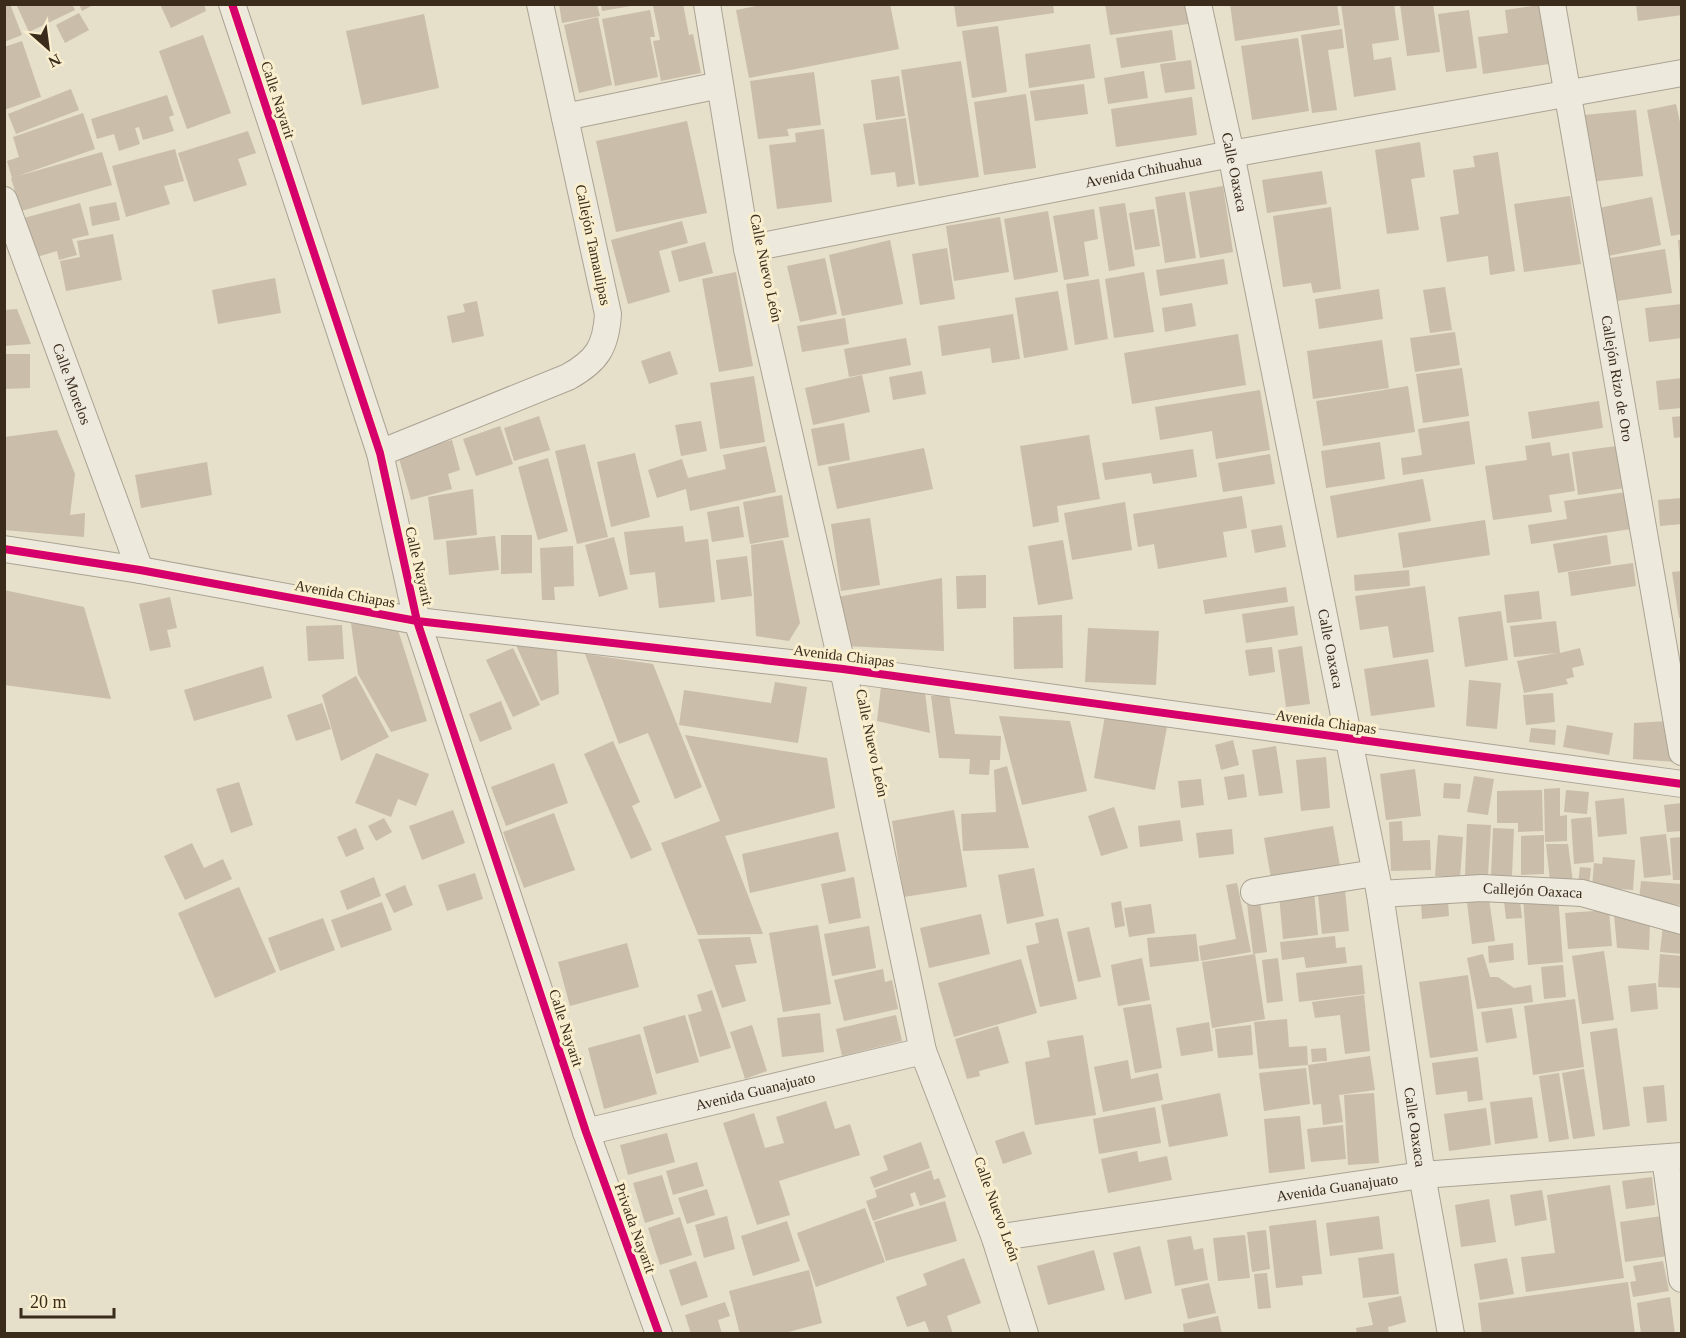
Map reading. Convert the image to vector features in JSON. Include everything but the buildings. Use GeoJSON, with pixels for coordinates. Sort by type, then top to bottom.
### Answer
{"type":"FeatureCollection","features":[{"type":"Feature","properties":{"kind":"street","name":"Calle Nayarit"},"geometry":{"type":"LineString","coordinates":[[232,4],[380,453],[417,621],[586,1132]]}},
{"type":"Feature","properties":{"kind":"street","name":"Callejón Tamaulipas"},"geometry":{"type":"LineString","coordinates":[[380,453],[568,377],[585,368],[599,353],[607,334],[608,314],[540,4]]}},
{"type":"Feature","properties":{"kind":"street","name":"Calle Nuevo León"},"geometry":{"type":"LineString","coordinates":[[707,4],[747,249],[843,669],[923,1051],[995,1238],[1025,1334]]}},
{"type":"Feature","properties":{"kind":"street","name":"Calle Oaxaca"},"geometry":{"type":"LineString","coordinates":[[1198,4],[1231,154],[1377,883],[1422,1175],[1451,1334]]}},
{"type":"Feature","properties":{"kind":"street","name":"Callejón Rizo de Oro"},"geometry":{"type":"LineString","coordinates":[[1552,4],[1682,752]]}},
{"type":"Feature","properties":{"kind":"street","name":"Avenida Chihuahua"},"geometry":{"type":"LineString","coordinates":[[747,249],[1231,154],[1682,73]]}},
{"type":"Feature","properties":{"kind":"street"},"geometry":{"type":"LineString","coordinates":[[565,117],[720,85]]}},
{"type":"Feature","properties":{"kind":"street","name":"Calle Morelos"},"geometry":{"type":"LineString","coordinates":[[4,200],[140,570]]}},
{"type":"Feature","properties":{"kind":"street","name":"Avenida Chiapas"},"geometry":{"type":"LineString","coordinates":[[4,549],[140,570],[417,621],[843,669],[1682,784]]}},
{"type":"Feature","properties":{"kind":"street","name":"Callejón Oaxaca"},"geometry":{"type":"LineString","coordinates":[[1254,892],[1377,883],[1582,893],[1682,921]]}},
{"type":"Feature","properties":{"kind":"street","name":"Avenida Guanajuato"},"geometry":{"type":"LineString","coordinates":[[586,1132],[923,1051]]}},
{"type":"Feature","properties":{"kind":"street","name":"Privada Nayarit"},"geometry":{"type":"LineString","coordinates":[[586,1132],[659,1334]]}},
{"type":"Feature","properties":{"kind":"street"},"geometry":{"type":"LineString","coordinates":[[1673,1157],[1682,1279]]}},
{"type":"Feature","properties":{"kind":"street","name":"Avenida Guanajuato"},"geometry":{"type":"LineString","coordinates":[[995,1238],[1422,1175],[1673,1157]]}},
{"type":"Feature","properties":{"kind":"cycle path"},"geometry":{"type":"LineString","coordinates":[[232,4],[380,453],[417,621],[586,1132],[659,1334]]}},
{"type":"Feature","properties":{"kind":"cycle path"},"geometry":{"type":"LineString","coordinates":[[4,549],[140,570],[417,621],[843,669],[1682,784]]}}]}
